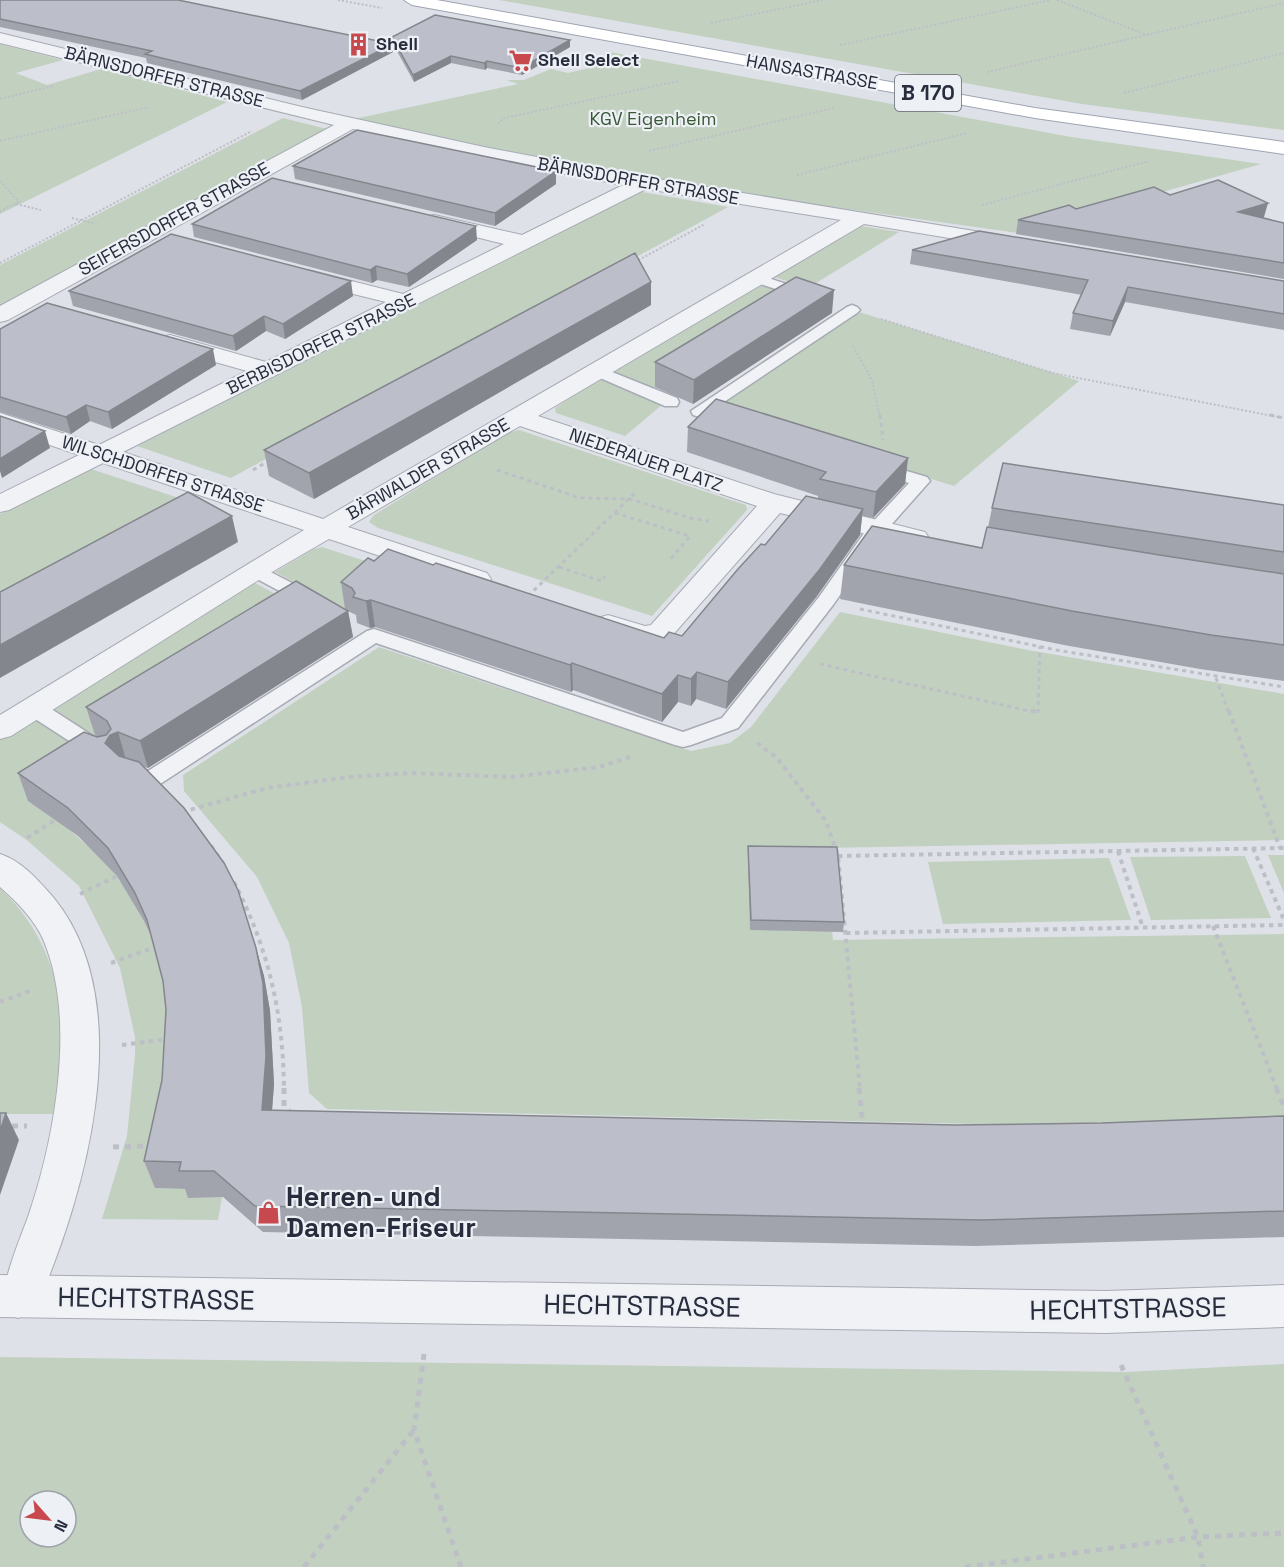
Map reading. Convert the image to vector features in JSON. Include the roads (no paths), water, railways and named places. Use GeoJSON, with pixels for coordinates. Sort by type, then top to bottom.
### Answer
{"type":"FeatureCollection","features":[{"type":"Feature","properties":{"kind":"main road","name":"HANSASTRASSE"},"geometry":{"type":"LineString","coordinates":[[412,0],[1035,113],[1284,148]]}},
{"type":"Feature","properties":{"kind":"street","name":"BÄRNSDORFER STRASSE"},"geometry":{"type":"LineString","coordinates":[[0,38],[349,124],[642,183],[1025,244]]}},
{"type":"Feature","properties":{"kind":"street","name":"SEIFERSDORFER STRASSE"},"geometry":{"type":"LineString","coordinates":[[0,315],[349,124]]}},
{"type":"Feature","properties":{"kind":"street"},"geometry":{"type":"LineString","coordinates":[[251,177],[285,185]]}},
{"type":"Feature","properties":{"kind":"street","name":"BERBISDORFER STRASSE"},"geometry":{"type":"LineString","coordinates":[[0,504],[642,183]]}},
{"type":"Feature","properties":{"kind":"street"},"geometry":{"type":"LineString","coordinates":[[410,215],[524,242]]}},
{"type":"Feature","properties":{"kind":"street","name":"BÄRWALDER STRASSE"},"geometry":{"type":"LineString","coordinates":[[0,729],[255,570],[860,218]]}},
{"type":"Feature","properties":{"kind":"street"},"geometry":{"type":"LineString","coordinates":[[147,234],[181,242]]}},
{"type":"Feature","properties":{"kind":"street"},"geometry":{"type":"LineString","coordinates":[[294,272],[406,301]]}},
{"type":"Feature","properties":{"kind":"street"},"geometry":{"type":"LineString","coordinates":[[24,301],[58,310]]}},
{"type":"Feature","properties":{"kind":"street"},"geometry":{"type":"LineString","coordinates":[[146,336],[268,370]]}},
{"type":"Feature","properties":{"kind":"street","name":"NIEDERAUER PLATZ"},"geometry":{"type":"LineString","coordinates":[[517,417],[774,503],[876,530],[942,543]]}},
{"type":"Feature","properties":{"kind":"street","name":"WILSCHDORFER STRASSE"},"geometry":{"type":"LineString","coordinates":[[0,420],[326,529]]}},
{"type":"Feature","properties":{"kind":"street"},"geometry":{"type":"LineString","coordinates":[[581,614],[644,636],[661,631],[774,503]]}},
{"type":"Feature","properties":{"kind":"street"},"geometry":{"type":"LineString","coordinates":[[326,529],[528,596]]}},
{"type":"Feature","properties":{"kind":"street"},"geometry":{"type":"LineString","coordinates":[[0,867],[26,888],[44,910],[62,941],[73,976],[78,1015],[76,1095],[57,1191],[9,1297]]}},
{"type":"Feature","properties":{"kind":"street","name":"HECHTSTRASSE"},"geometry":{"type":"LineString","coordinates":[[9,1297],[1106,1312],[1284,1306]]}},
{"type":"Feature","properties":{"kind":"lane"},"geometry":{"type":"LineString","coordinates":[[685,406],[852,310],[756,278]]}},
{"type":"Feature","properties":{"kind":"lane"},"geometry":{"type":"LineString","coordinates":[[597,371],[685,406],[744,426]]}},
{"type":"Feature","properties":{"kind":"lane"},"geometry":{"type":"LineString","coordinates":[[127,770],[149,781],[371,633],[683,740],[730,723],[826,602],[876,530],[921,481],[864,464]]}},
{"type":"Feature","properties":{"kind":"lane"},"geometry":{"type":"LineString","coordinates":[[255,570],[326,609]]}},
{"type":"Feature","properties":{"kind":"lane"},"geometry":{"type":"LineString","coordinates":[[34,708],[106,755]]}},
{"type":"Feature","properties":{"kind":"place","name":"Shell"},"geometry":{"type":"Point","coordinates":[358,44]}},
{"type":"Feature","properties":{"kind":"place","name":"Shell Select"},"geometry":{"type":"Point","coordinates":[520,60]}},
{"type":"Feature","properties":{"kind":"place","name":"Herren- und Damen-Friseur"},"geometry":{"type":"Point","coordinates":[268,1213]}},
{"type":"Feature","properties":{"kind":"park label","name":"KGV Eigenheim"},"geometry":{"type":"Point","coordinates":[653,119]}}]}
